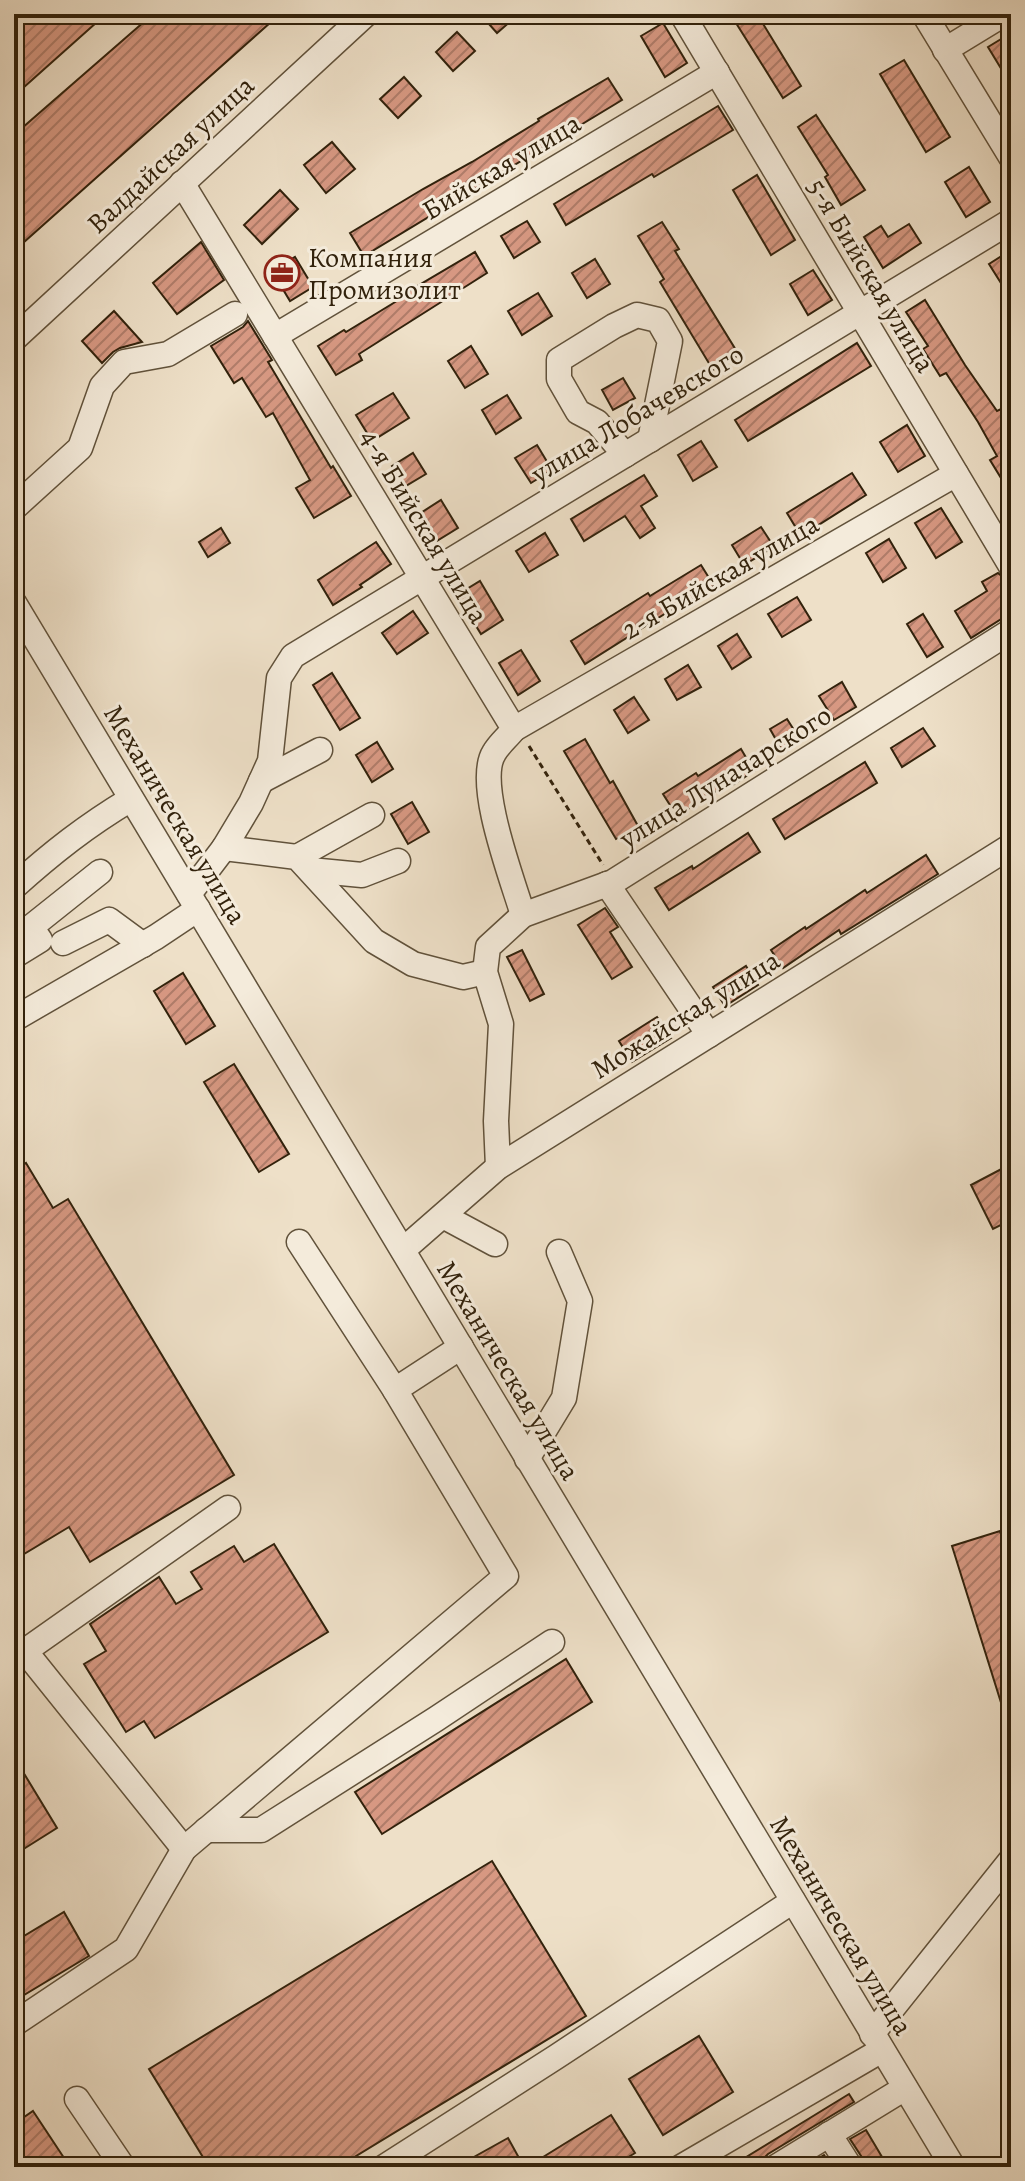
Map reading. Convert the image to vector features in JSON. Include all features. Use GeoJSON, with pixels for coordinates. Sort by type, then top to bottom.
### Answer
{"type":"FeatureCollection","features":[{"type":"Feature","properties":{"kind":"street","name":"Валдайская улица"},"geometry":{"type":"LineString","coordinates":[[14,339],[366,14]]}},
{"type":"Feature","properties":{"kind":"street","name":"5-я Бийская улица"},"geometry":{"type":"LineString","coordinates":[[682,14],[1011,566]]}},
{"type":"Feature","properties":{"kind":"street"},"geometry":{"type":"LineString","coordinates":[[924,14],[1011,157]]}},
{"type":"Feature","properties":{"kind":"street"},"geometry":{"type":"LineString","coordinates":[[945,50],[1004,14]]}},
{"type":"Feature","properties":{"kind":"street","name":"Бийская улица"},"geometry":{"type":"LineString","coordinates":[[275,336],[717,72]]}},
{"type":"Feature","properties":{"kind":"street","name":"4-я Бийская улица"},"geometry":{"type":"LineString","coordinates":[[182,183],[516,729]]}},
{"type":"Feature","properties":{"kind":"street","name":"улица Лобачевского"},"geometry":{"type":"LineString","coordinates":[[261,781],[270,761],[279,678],[293,656],[1011,221]]}},
{"type":"Feature","properties":{"kind":"street"},"geometry":{"type":"LineString","coordinates":[[14,508],[80,448],[102,386],[124,362],[168,354],[235,314]]}},
{"type":"Feature","properties":{"kind":"street"},"geometry":{"type":"LineString","coordinates":[[625,455],[597,422],[578,412],[559,379],[559,360],[637,315],[658,320],[670,341],[650,440]]}},
{"type":"Feature","properties":{"kind":"street","name":"2-я Бийская улица"},"geometry":{"type":"LineString","coordinates":[[516,729],[956,474]]}},
{"type":"Feature","properties":{"kind":"street","name":"Механическая улица"},"geometry":{"type":"LineString","coordinates":[[14,603],[953,2167]]}},
{"type":"Feature","properties":{"kind":"street","name":"улица Луначарского"},"geometry":{"type":"LineString","coordinates":[[485,972],[488,947],[523,915],[610,883],[1011,631]]}},
{"type":"Feature","properties":{"kind":"street"},"geometry":{"type":"LineString","coordinates":[[516,729],[492,754],[489,783],[494,818],[523,915]]}},
{"type":"Feature","properties":{"kind":"street"},"geometry":{"type":"LineString","coordinates":[[14,1019],[143,945],[193,902],[261,781],[320,750]]}},
{"type":"Feature","properties":{"kind":"street"},"geometry":{"type":"LineString","coordinates":[[14,887],[56,849],[131,799]]}},
{"type":"Feature","properties":{"kind":"street"},"geometry":{"type":"LineString","coordinates":[[304,863],[372,815]]}},
{"type":"Feature","properties":{"kind":"street","name":"Можайская улица"},"geometry":{"type":"LineString","coordinates":[[403,1250],[498,1167],[1011,846]]}},
{"type":"Feature","properties":{"kind":"street"},"geometry":{"type":"LineString","coordinates":[[224,848],[362,875],[398,861]]}},
{"type":"Feature","properties":{"kind":"street"},"geometry":{"type":"LineString","coordinates":[[304,863],[374,941],[413,964],[463,977],[485,972],[501,1024],[496,1121],[498,1167]]}},
{"type":"Feature","properties":{"kind":"street"},"geometry":{"type":"LineString","coordinates":[[14,956],[40,940],[31,927],[100,872]]}},
{"type":"Feature","properties":{"kind":"street"},"geometry":{"type":"LineString","coordinates":[[610,883],[709,1035]]}},
{"type":"Feature","properties":{"kind":"street"},"geometry":{"type":"LineString","coordinates":[[63,943],[109,920],[143,945]]}},
{"type":"Feature","properties":{"kind":"street"},"geometry":{"type":"LineString","coordinates":[[443,1216],[495,1244]]}},
{"type":"Feature","properties":{"kind":"street"},"geometry":{"type":"LineString","coordinates":[[14,2024],[126,1949],[184,1849],[506,1576],[395,1390],[299,1242]]}},
{"type":"Feature","properties":{"kind":"street"},"geometry":{"type":"LineString","coordinates":[[527,1459],[564,1398],[580,1301],[559,1252]]}},
{"type":"Feature","properties":{"kind":"street"},"geometry":{"type":"LineString","coordinates":[[395,1390],[461,1347]]}},
{"type":"Feature","properties":{"kind":"street"},"geometry":{"type":"LineString","coordinates":[[184,1849],[25,1651],[228,1508]]}},
{"type":"Feature","properties":{"kind":"street"},"geometry":{"type":"LineString","coordinates":[[206,1830],[261,1830],[552,1642]]}},
{"type":"Feature","properties":{"kind":"street"},"geometry":{"type":"LineString","coordinates":[[681,2167],[877,2042],[1007,1875]]}},
{"type":"Feature","properties":{"kind":"street"},"geometry":{"type":"LineString","coordinates":[[384,2167],[793,1901]]}},
{"type":"Feature","properties":{"kind":"street"},"geometry":{"type":"LineString","coordinates":[[780,2166],[905,2088]]}},
{"type":"Feature","properties":{"kind":"street"},"geometry":{"type":"LineString","coordinates":[[77,2099],[123,2167]]}},
{"type":"Feature","properties":{"kind":"street"},"geometry":{"type":"LineString","coordinates":[[829,2134],[850,2167]]}},
{"type":"Feature","properties":{"kind":"path"},"geometry":{"type":"LineString","coordinates":[[516,729],[610,883]]}},
{"type":"Feature","properties":{"kind":"building"},"geometry":{"type":"Polygon","coordinates":[[[14,14],[106,14],[14,96],[14,14]]]}},
{"type":"Feature","properties":{"kind":"building"},"geometry":{"type":"Polygon","coordinates":[[[153,14],[280,14],[14,251],[14,135],[153,14]]]}},
{"type":"Feature","properties":{"kind":"building"},"geometry":{"type":"Polygon","coordinates":[[[480,14],[519,14],[497,33],[480,14]]]}},
{"type":"Feature","properties":{"kind":"building"},"geometry":{"type":"Polygon","coordinates":[[[749,14],[757,14],[801,86],[783,98],[736,23],[749,14]]]}},
{"type":"Feature","properties":{"kind":"building"},"geometry":{"type":"Polygon","coordinates":[[[663,23],[687,63],[665,77],[641,36],[663,23]]]}},
{"type":"Feature","properties":{"kind":"building"},"geometry":{"type":"Polygon","coordinates":[[[457,32],[475,51],[453,71],[436,52],[457,32]]]}},
{"type":"Feature","properties":{"kind":"building"},"geometry":{"type":"Polygon","coordinates":[[[1011,33],[1011,85],[988,47],[1011,33]]]}},
{"type":"Feature","properties":{"kind":"building"},"geometry":{"type":"Polygon","coordinates":[[[904,60],[950,137],[926,152],[880,74],[904,60]]]}},
{"type":"Feature","properties":{"kind":"building"},"geometry":{"type":"Polygon","coordinates":[[[404,77],[421,96],[398,118],[380,99],[404,77]]]}},
{"type":"Feature","properties":{"kind":"building"},"geometry":{"type":"Polygon","coordinates":[[[608,78],[622,100],[364,256],[350,233],[608,78]]]}},
{"type":"Feature","properties":{"kind":"building"},"geometry":{"type":"Polygon","coordinates":[[[718,106],[733,130],[566,225],[554,204],[718,106]]]}},
{"type":"Feature","properties":{"kind":"building"},"geometry":{"type":"Polygon","coordinates":[[[816,115],[865,190],[841,205],[825,177],[828,175],[798,127],[816,115]]]}},
{"type":"Feature","properties":{"kind":"building"},"geometry":{"type":"Polygon","coordinates":[[[332,142],[355,169],[326,193],[304,165],[332,142]]]}},
{"type":"Feature","properties":{"kind":"building"},"geometry":{"type":"Polygon","coordinates":[[[969,167],[990,202],[966,217],[945,182],[969,167]]]}},
{"type":"Feature","properties":{"kind":"building"},"geometry":{"type":"Polygon","coordinates":[[[757,175],[795,240],[771,255],[733,190],[757,175]]]}},
{"type":"Feature","properties":{"kind":"building"},"geometry":{"type":"Polygon","coordinates":[[[280,190],[298,209],[262,244],[244,225],[280,190]]]}},
{"type":"Feature","properties":{"kind":"building"},"geometry":{"type":"Polygon","coordinates":[[[527,221],[540,242],[514,258],[501,236],[527,221]]]}},
{"type":"Feature","properties":{"kind":"building"},"geometry":{"type":"Polygon","coordinates":[[[662,222],[679,249],[675,251],[739,355],[713,370],[660,282],[664,279],[638,236],[662,222]]]}},
{"type":"Feature","properties":{"kind":"building"},"geometry":{"type":"Polygon","coordinates":[[[909,224],[921,243],[883,268],[864,237],[881,226],[888,237],[909,224]]]}},
{"type":"Feature","properties":{"kind":"building"},"geometry":{"type":"Polygon","coordinates":[[[201,242],[224,280],[177,314],[153,283],[201,242]]]}},
{"type":"Feature","properties":{"kind":"building"},"geometry":{"type":"Polygon","coordinates":[[[1011,250],[1011,299],[989,264],[1011,250]]]}},
{"type":"Feature","properties":{"kind":"building"},"geometry":{"type":"Polygon","coordinates":[[[475,252],[487,273],[359,354],[362,360],[336,375],[318,346],[475,252]]]}},
{"type":"Feature","properties":{"kind":"building"},"geometry":{"type":"Polygon","coordinates":[[[295,257],[313,287],[290,301],[272,271],[295,257]]]}},
{"type":"Feature","properties":{"kind":"building"},"geometry":{"type":"Polygon","coordinates":[[[595,259],[610,284],[587,298],[572,273],[595,259]]]}},
{"type":"Feature","properties":{"kind":"building"},"geometry":{"type":"Polygon","coordinates":[[[813,270],[832,300],[808,315],[790,284],[813,270]]]}},
{"type":"Feature","properties":{"kind":"building"},"geometry":{"type":"Polygon","coordinates":[[[538,293],[552,316],[522,335],[508,311],[538,293]]]}},
{"type":"Feature","properties":{"kind":"building"},"geometry":{"type":"Polygon","coordinates":[[[925,300],[965,365],[1011,426],[1011,480],[1007,474],[1001,478],[990,460],[997,456],[978,422],[946,373],[940,376],[923,349],[928,346],[906,312],[925,300]]]}},
{"type":"Feature","properties":{"kind":"building"},"geometry":{"type":"Polygon","coordinates":[[[114,311],[142,342],[120,348],[102,363],[82,341],[114,311]]]}},
{"type":"Feature","properties":{"kind":"building"},"geometry":{"type":"Polygon","coordinates":[[[248,321],[272,360],[268,362],[351,496],[314,518],[296,488],[310,480],[273,413],[266,417],[242,378],[234,383],[211,346],[248,321]]]}},
{"type":"Feature","properties":{"kind":"building"},"geometry":{"type":"Polygon","coordinates":[[[857,343],[871,366],[748,441],[735,420],[857,343]]]}},
{"type":"Feature","properties":{"kind":"building"},"geometry":{"type":"Polygon","coordinates":[[[471,346],[488,374],[465,388],[448,361],[471,346]]]}},
{"type":"Feature","properties":{"kind":"building"},"geometry":{"type":"Polygon","coordinates":[[[623,378],[635,398],[613,410],[602,390],[623,378]]]}},
{"type":"Feature","properties":{"kind":"building"},"geometry":{"type":"Polygon","coordinates":[[[393,393],[409,418],[372,441],[356,415],[393,393]]]}},
{"type":"Feature","properties":{"kind":"building"},"geometry":{"type":"Polygon","coordinates":[[[507,395],[521,418],[496,434],[482,410],[507,395]]]}},
{"type":"Feature","properties":{"kind":"building"},"geometry":{"type":"Polygon","coordinates":[[[907,425],[925,456],[898,472],[880,442],[907,425]]]}},
{"type":"Feature","properties":{"kind":"building"},"geometry":{"type":"Polygon","coordinates":[[[701,441],[717,467],[693,481],[678,455],[701,441]]]}},
{"type":"Feature","properties":{"kind":"building"},"geometry":{"type":"Polygon","coordinates":[[[537,445],[552,470],[531,483],[515,458],[537,445]]]}},
{"type":"Feature","properties":{"kind":"building"},"geometry":{"type":"Polygon","coordinates":[[[413,453],[426,474],[404,487],[392,466],[413,453]]]}},
{"type":"Feature","properties":{"kind":"building"},"geometry":{"type":"Polygon","coordinates":[[[852,473],[866,495],[801,536],[787,513],[852,473]]]}},
{"type":"Feature","properties":{"kind":"building"},"geometry":{"type":"Polygon","coordinates":[[[644,475],[657,496],[641,506],[655,528],[640,538],[625,516],[584,541],[571,519],[644,475]]]}},
{"type":"Feature","properties":{"kind":"building"},"geometry":{"type":"Polygon","coordinates":[[[441,500],[458,528],[435,542],[419,514],[441,500]]]}},
{"type":"Feature","properties":{"kind":"building"},"geometry":{"type":"Polygon","coordinates":[[[941,508],[962,542],[936,558],[915,523],[941,508]]]}},
{"type":"Feature","properties":{"kind":"building"},"geometry":{"type":"Polygon","coordinates":[[[761,527],[774,547],[744,565],[732,545],[761,527]]]}},
{"type":"Feature","properties":{"kind":"building"},"geometry":{"type":"Polygon","coordinates":[[[221,528],[230,543],[208,557],[199,542],[221,528]]]}},
{"type":"Feature","properties":{"kind":"building"},"geometry":{"type":"Polygon","coordinates":[[[545,533],[558,555],[529,572],[516,551],[545,533]]]}},
{"type":"Feature","properties":{"kind":"building"},"geometry":{"type":"Polygon","coordinates":[[[889,539],[906,568],[883,582],[866,553],[889,539]]]}},
{"type":"Feature","properties":{"kind":"building"},"geometry":{"type":"Polygon","coordinates":[[[376,542],[391,564],[333,605],[318,580],[376,542]]]}},
{"type":"Feature","properties":{"kind":"building"},"geometry":{"type":"Polygon","coordinates":[[[701,565],[714,586],[585,664],[571,641],[648,593],[650,596],[701,565]]]}},
{"type":"Feature","properties":{"kind":"building"},"geometry":{"type":"Polygon","coordinates":[[[998,573],[1011,584],[1011,616],[971,638],[955,611],[987,591],[982,582],[998,573]]]}},
{"type":"Feature","properties":{"kind":"building"},"geometry":{"type":"Polygon","coordinates":[[[480,581],[503,620],[481,634],[457,595],[480,581]]]}},
{"type":"Feature","properties":{"kind":"building"},"geometry":{"type":"Polygon","coordinates":[[[797,597],[811,620],[782,637],[768,614],[797,597]]]}},
{"type":"Feature","properties":{"kind":"building"},"geometry":{"type":"Polygon","coordinates":[[[413,611],[428,633],[397,654],[382,633],[413,611]]]}},
{"type":"Feature","properties":{"kind":"building"},"geometry":{"type":"Polygon","coordinates":[[[923,614],[943,647],[927,657],[907,624],[923,614]]]}},
{"type":"Feature","properties":{"kind":"building"},"geometry":{"type":"Polygon","coordinates":[[[737,634],[751,657],[732,669],[718,646],[737,634]]]}},
{"type":"Feature","properties":{"kind":"building"},"geometry":{"type":"Polygon","coordinates":[[[521,650],[540,681],[518,695],[499,663],[521,650]]]}},
{"type":"Feature","properties":{"kind":"building"},"geometry":{"type":"Polygon","coordinates":[[[688,665],[701,687],[677,700],[665,679],[688,665]]]}},
{"type":"Feature","properties":{"kind":"building"},"geometry":{"type":"Polygon","coordinates":[[[332,673],[360,718],[340,730],[313,685],[332,673]]]}},
{"type":"Feature","properties":{"kind":"building"},"geometry":{"type":"Polygon","coordinates":[[[842,682],[856,707],[834,720],[819,696],[842,682]]]}},
{"type":"Feature","properties":{"kind":"building"},"geometry":{"type":"Polygon","coordinates":[[[634,697],[649,720],[628,733],[614,710],[634,697]]]}},
{"type":"Feature","properties":{"kind":"building"},"geometry":{"type":"Polygon","coordinates":[[[787,719],[801,741],[783,752],[770,729],[787,719]]]}},
{"type":"Feature","properties":{"kind":"building"},"geometry":{"type":"Polygon","coordinates":[[[923,728],[935,746],[902,767],[891,748],[923,728]]]}},
{"type":"Feature","properties":{"kind":"building"},"geometry":{"type":"Polygon","coordinates":[[[585,739],[638,826],[616,839],[564,751],[585,739]]]}},
{"type":"Feature","properties":{"kind":"building"},"geometry":{"type":"Polygon","coordinates":[[[377,742],[393,769],[372,782],[356,755],[377,742]]]}},
{"type":"Feature","properties":{"kind":"building"},"geometry":{"type":"Polygon","coordinates":[[[741,749],[754,771],[734,784],[732,781],[677,816],[663,794],[741,749]]]}},
{"type":"Feature","properties":{"kind":"building"},"geometry":{"type":"Polygon","coordinates":[[[865,762],[877,783],[785,839],[773,819],[865,762]]]}},
{"type":"Feature","properties":{"kind":"building"},"geometry":{"type":"Polygon","coordinates":[[[412,802],[429,832],[408,844],[391,814],[412,802]]]}},
{"type":"Feature","properties":{"kind":"building"},"geometry":{"type":"Polygon","coordinates":[[[748,833],[760,852],[669,910],[655,888],[692,866],[693,869],[748,833]]]}},
{"type":"Feature","properties":{"kind":"building"},"geometry":{"type":"Polygon","coordinates":[[[926,855],[938,874],[841,934],[839,930],[783,968],[771,950],[926,855]]]}},
{"type":"Feature","properties":{"kind":"building"},"geometry":{"type":"Polygon","coordinates":[[[605,908],[618,927],[610,932],[632,967],[612,979],[578,925],[605,908]]]}},
{"type":"Feature","properties":{"kind":"building"},"geometry":{"type":"Polygon","coordinates":[[[522,950],[544,994],[530,1001],[507,957],[522,950]]]}},
{"type":"Feature","properties":{"kind":"building"},"geometry":{"type":"Polygon","coordinates":[[[746,966],[758,985],[725,1006],[713,987],[746,966]]]}},
{"type":"Feature","properties":{"kind":"building"},"geometry":{"type":"Polygon","coordinates":[[[183,973],[215,1026],[186,1044],[154,991],[183,973]]]}},
{"type":"Feature","properties":{"kind":"building"},"geometry":{"type":"Polygon","coordinates":[[[657,1017],[671,1038],[632,1062],[619,1041],[657,1017]]]}},
{"type":"Feature","properties":{"kind":"building"},"geometry":{"type":"Polygon","coordinates":[[[234,1064],[289,1154],[259,1172],[204,1082],[234,1064]]]}},
{"type":"Feature","properties":{"kind":"building"},"geometry":{"type":"Polygon","coordinates":[[[26,1163],[53,1208],[68,1199],[234,1475],[90,1562],[69,1527],[14,1560],[14,1171],[26,1163]]]}},
{"type":"Feature","properties":{"kind":"building"},"geometry":{"type":"Polygon","coordinates":[[[1011,1164],[1011,1220],[993,1229],[971,1185],[1011,1164]]]}},
{"type":"Feature","properties":{"kind":"building"},"geometry":{"type":"Polygon","coordinates":[[[1000,1531],[1011,1567],[1011,1725],[1008,1725],[952,1546],[1000,1531]]]}},
{"type":"Feature","properties":{"kind":"building"},"geometry":{"type":"Polygon","coordinates":[[[274,1544],[328,1632],[155,1738],[144,1721],[126,1732],[84,1664],[106,1651],[90,1624],[159,1577],[176,1604],[202,1589],[191,1572],[234,1546],[244,1562],[274,1544]]]}},
{"type":"Feature","properties":{"kind":"building"},"geometry":{"type":"Polygon","coordinates":[[[566,1659],[592,1702],[382,1834],[355,1792],[566,1659]]]}},
{"type":"Feature","properties":{"kind":"building"},"geometry":{"type":"Polygon","coordinates":[[[14,1757],[57,1828],[14,1855],[14,1757]]]}},
{"type":"Feature","properties":{"kind":"building"},"geometry":{"type":"Polygon","coordinates":[[[492,1861],[586,2016],[338,2167],[209,2167],[149,2069],[492,1861]]]}},
{"type":"Feature","properties":{"kind":"building"},"geometry":{"type":"Polygon","coordinates":[[[64,1912],[89,1956],[14,2001],[14,1942],[64,1912]]]}},
{"type":"Feature","properties":{"kind":"building"},"geometry":{"type":"Polygon","coordinates":[[[699,2036],[733,2092],[663,2135],[629,2079],[699,2036]]]}},
{"type":"Feature","properties":{"kind":"building"},"geometry":{"type":"Polygon","coordinates":[[[849,2094],[854,2102],[768,2154],[761,2167],[730,2167],[849,2094]]]}},
{"type":"Feature","properties":{"kind":"building"},"geometry":{"type":"Polygon","coordinates":[[[33,2111],[70,2167],[14,2167],[14,2124],[33,2111]]]}},
{"type":"Feature","properties":{"kind":"building"},"geometry":{"type":"Polygon","coordinates":[[[611,2115],[635,2153],[612,2167],[527,2167],[611,2115]]]}},
{"type":"Feature","properties":{"kind":"building"},"geometry":{"type":"Polygon","coordinates":[[[866,2130],[888,2167],[865,2167],[850,2139],[866,2130]]]}},
{"type":"Feature","properties":{"kind":"building"},"geometry":{"type":"Polygon","coordinates":[[[508,2138],[524,2167],[456,2167],[508,2138]]]}},
{"type":"Feature","properties":{"kind":"building"},"geometry":{"type":"Polygon","coordinates":[[[824,2155],[832,2167],[805,2167],[824,2155]]]}},
{"type":"Feature","properties":{"kind":"place","name":"Компания Промизолит"},"geometry":{"type":"Point","coordinates":[282,273]}}]}
